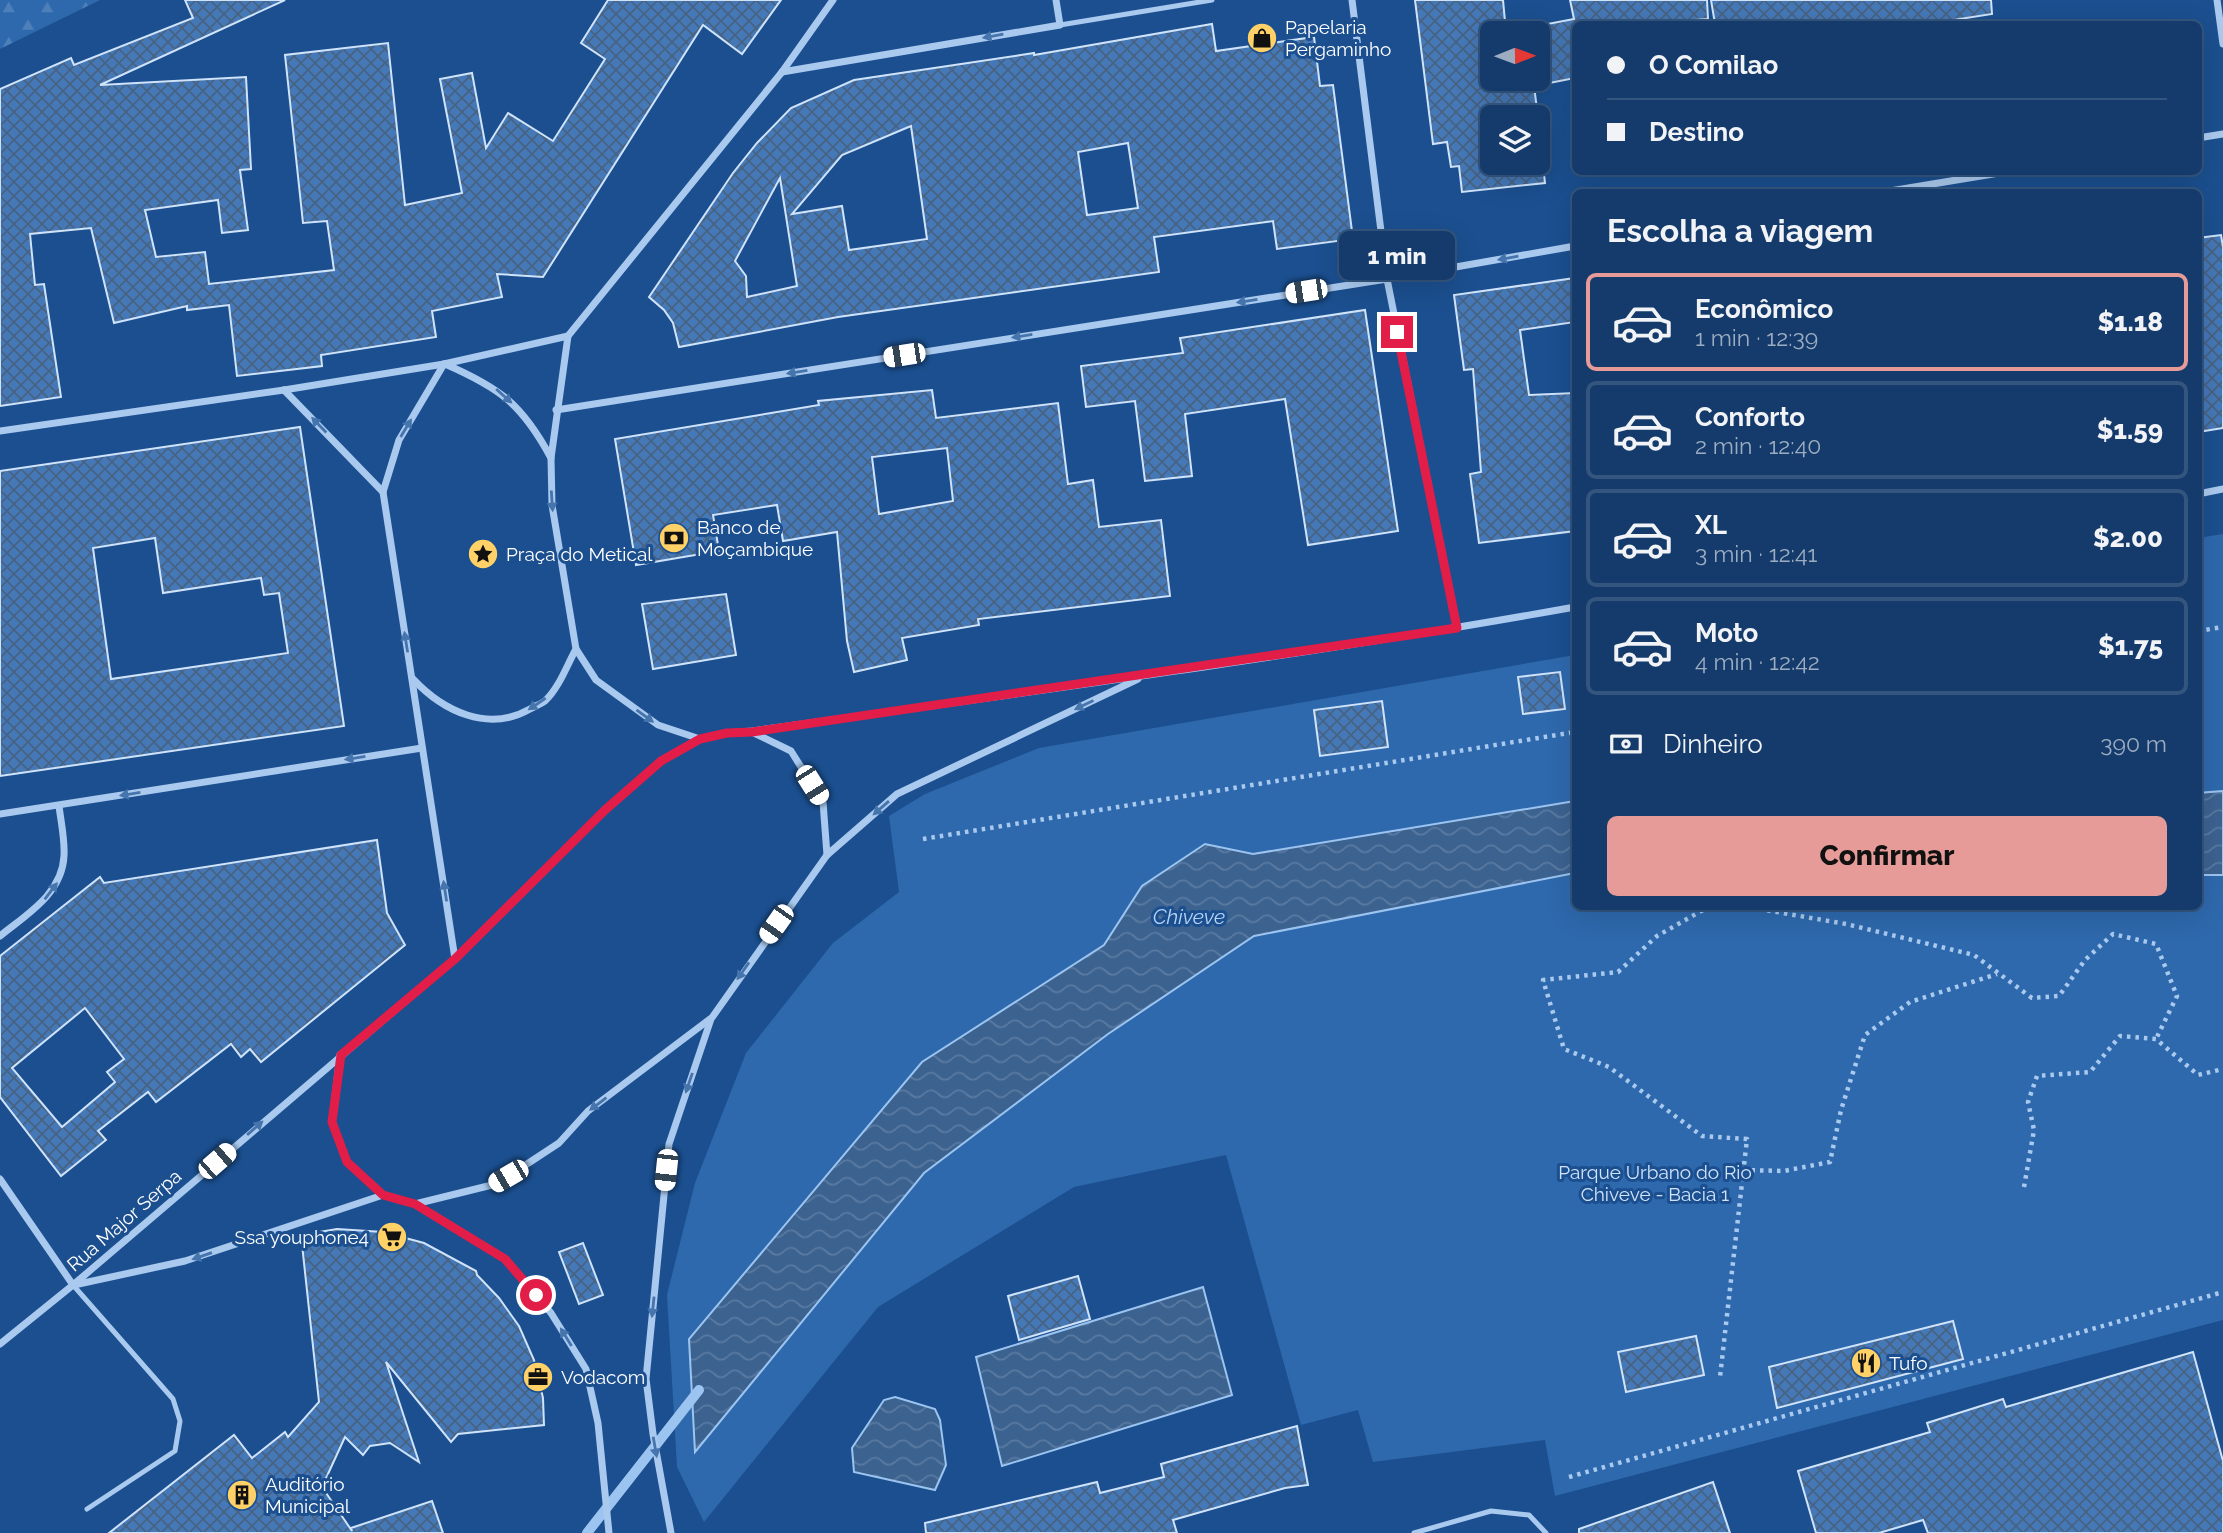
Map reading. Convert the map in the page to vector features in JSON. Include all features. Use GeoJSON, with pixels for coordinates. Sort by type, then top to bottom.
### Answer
{"type":"FeatureCollection","features":[{"type":"Feature","properties":{"kind":"street"},"geometry":{"type":"LineString","coordinates":[[700,739],[657,725],[596,680],[576,649],[552,505],[551,458],[568,336],[782,72],[832,0]]}},
{"type":"Feature","properties":{"kind":"street"},"geometry":{"type":"LineString","coordinates":[[782,72],[1060,25],[1056,0]]}},
{"type":"Feature","properties":{"kind":"street"},"geometry":{"type":"LineString","coordinates":[[1352,0],[1387,279],[1457,628]]}},
{"type":"Feature","properties":{"kind":"street"},"geometry":{"type":"LineString","coordinates":[[2217,0],[2223,44]]}},
{"type":"Feature","properties":{"kind":"street"},"geometry":{"type":"LineString","coordinates":[[2202,137],[2223,134]]}},
{"type":"Feature","properties":{"kind":"street"},"geometry":{"type":"LineString","coordinates":[[1902,189],[1987,175]]}},
{"type":"Feature","properties":{"kind":"street"},"geometry":{"type":"LineString","coordinates":[[556,410],[1387,279],[1572,247]]}},
{"type":"Feature","properties":{"kind":"street"},"geometry":{"type":"LineString","coordinates":[[0,431],[444,364],[568,336]]}},
{"type":"Feature","properties":{"kind":"street"},"geometry":{"type":"LineString","coordinates":[[444,364],[481,380],[502,393],[523,415],[551,458]]}},
{"type":"Feature","properties":{"kind":"street"},"geometry":{"type":"LineString","coordinates":[[444,364],[399,440],[383,492],[455,959]]}},
{"type":"Feature","properties":{"kind":"street"},"geometry":{"type":"LineString","coordinates":[[284,390],[383,492]]}},
{"type":"Feature","properties":{"kind":"street"},"geometry":{"type":"LineString","coordinates":[[2202,493],[2223,489]]}},
{"type":"Feature","properties":{"kind":"street","name":"Rua Major Serpa"},"geometry":{"type":"LineString","coordinates":[[0,1344],[74,1285],[455,959],[605,810],[661,761],[700,739],[1457,628],[1572,608]]}},
{"type":"Feature","properties":{"kind":"street"},"geometry":{"type":"LineString","coordinates":[[411,678],[430,697],[467,716],[494,720],[521,714],[545,701],[576,649]]}},
{"type":"Feature","properties":{"kind":"street"},"geometry":{"type":"LineString","coordinates":[[671,1533],[646,1379],[668,1144],[710,1019],[827,855],[897,794],[1145,675]]}},
{"type":"Feature","properties":{"kind":"street"},"geometry":{"type":"LineString","coordinates":[[752,732],[791,751],[823,802],[827,855]]}},
{"type":"Feature","properties":{"kind":"street"},"geometry":{"type":"LineString","coordinates":[[0,814],[422,748]]}},
{"type":"Feature","properties":{"kind":"street"},"geometry":{"type":"LineString","coordinates":[[0,936],[45,900],[60,879],[64,856],[59,806]]}},
{"type":"Feature","properties":{"kind":"street"},"geometry":{"type":"LineString","coordinates":[[415,1204],[492,1185],[524,1166],[559,1143],[589,1111],[710,1019]]}},
{"type":"Feature","properties":{"kind":"street"},"geometry":{"type":"LineString","coordinates":[[341,1055],[332,1122],[347,1162],[383,1195],[415,1204],[505,1259],[551,1313],[586,1368],[598,1423],[610,1533]]}},
{"type":"Feature","properties":{"kind":"street"},"geometry":{"type":"LineString","coordinates":[[0,1179],[74,1285],[185,1261],[383,1195]]}},
{"type":"Feature","properties":{"kind":"lane"},"geometry":{"type":"LineString","coordinates":[[1060,25],[1212,0]]}},
{"type":"Feature","properties":{"kind":"lane"},"geometry":{"type":"LineString","coordinates":[[74,1285],[173,1399],[180,1421],[175,1451],[87,1509]]}},
{"type":"Feature","properties":{"kind":"lane"},"geometry":{"type":"LineString","coordinates":[[1414,1533],[1491,1511],[1529,1515],[1546,1533]]}},
{"type":"Feature","properties":{"kind":"path"},"geometry":{"type":"LineString","coordinates":[[2202,630],[2223,627]]}},
{"type":"Feature","properties":{"kind":"path"},"geometry":{"type":"LineString","coordinates":[[923,839],[1572,732]]}},
{"type":"Feature","properties":{"kind":"path"},"geometry":{"type":"LineString","coordinates":[[1703,910],[1657,936],[1618,972],[1543,980],[1564,1049],[1609,1067],[1702,1136],[1746,1139],[1720,1377]]}},
{"type":"Feature","properties":{"kind":"path"},"geometry":{"type":"LineString","coordinates":[[1765,910],[1846,924],[1974,955],[2032,998],[2059,996],[2085,960],[2113,934],[2156,944],[2177,996],[2156,1039]]}},
{"type":"Feature","properties":{"kind":"path"},"geometry":{"type":"LineString","coordinates":[[1743,1170],[1784,1171],[1830,1163],[1841,1111],[1865,1035],[1910,1002],[1998,974]]}},
{"type":"Feature","properties":{"kind":"path"},"geometry":{"type":"LineString","coordinates":[[2024,1187],[2034,1130],[2028,1102],[2036,1076],[2090,1072],[2120,1036],[2156,1039],[2198,1075],[2223,1069]]}},
{"type":"Feature","properties":{"kind":"path"},"geometry":{"type":"LineString","coordinates":[[1569,1477],[2223,1292]]}},
{"type":"Feature","properties":{"kind":"green space"},"geometry":{"type":"Polygon","coordinates":[[[0,0],[100,0],[0,49],[0,0]]]}},
{"type":"Feature","properties":{"kind":"green space","name":"Parque Urbano do Rio Chiveve - Bacia 1"},"geometry":{"type":"Polygon","coordinates":[[[2223,534],[2223,1320],[1555,1496],[1545,1440],[1373,1462],[1358,1410],[1301,1425],[1226,1155],[1074,1187],[878,1307],[704,1522],[677,1467],[667,1295],[695,1183],[746,1053],[833,943],[899,892],[889,816],[925,794],[1039,748],[1572,656],[1572,910],[2202,910],[2202,537],[2223,534]]]}},
{"type":"Feature","properties":{"kind":"water"},"geometry":{"type":"Polygon","coordinates":[[[2223,791],[2223,875],[2202,875],[2202,793],[2223,791]]]}},
{"type":"Feature","properties":{"kind":"water","name":"Chiveve"},"geometry":{"type":"Polygon","coordinates":[[[1572,801],[1572,874],[1254,936],[1108,1034],[924,1173],[695,1452],[689,1339],[922,1062],[1104,945],[1142,886],[1205,844],[1253,854],[1572,801]]]}},
{"type":"Feature","properties":{"kind":"water"},"geometry":{"type":"Polygon","coordinates":[[[1203,1287],[1232,1395],[1002,1466],[976,1357],[1203,1287]]]}},
{"type":"Feature","properties":{"kind":"water"},"geometry":{"type":"Polygon","coordinates":[[[895,1397],[935,1409],[940,1420],[946,1465],[935,1490],[854,1472],[852,1448],[884,1400],[895,1397]]]}},
{"type":"Feature","properties":{"kind":"building"},"geometry":{"type":"Polygon","coordinates":[[[185,0],[285,0],[100,85],[246,77],[251,169],[240,170],[248,230],[222,233],[218,200],[145,210],[156,257],[205,252],[209,284],[334,270],[327,221],[303,223],[285,55],[388,43],[405,205],[462,193],[440,79],[472,73],[486,148],[508,113],[553,141],[605,59],[581,43],[608,0],[781,0],[742,54],[703,25],[543,277],[497,274],[502,297],[432,311],[436,337],[321,355],[322,366],[237,376],[229,305],[187,310],[187,306],[114,323],[91,228],[30,234],[35,285],[44,284],[61,397],[0,406],[0,89],[71,58],[74,65],[193,18],[185,0]]]}},
{"type":"Feature","properties":{"kind":"building"},"geometry":{"type":"Polygon","coordinates":[[[1415,0],[1503,0],[1505,21],[1480,21],[1480,91],[1535,91],[1536,105],[1480,105],[1480,175],[1544,175],[1545,183],[1462,192],[1459,166],[1451,167],[1447,142],[1433,144],[1415,0]]]}},
{"type":"Feature","properties":{"kind":"building"},"geometry":{"type":"Polygon","coordinates":[[[1570,0],[1707,0],[1708,19],[1572,21],[1572,79],[1550,83],[1550,24],[1574,19],[1570,0]]]}},
{"type":"Feature","properties":{"kind":"building"},"geometry":{"type":"Polygon","coordinates":[[[1711,0],[1991,0],[1992,14],[1947,21],[1714,21],[1711,0]]]}},
{"type":"Feature","properties":{"kind":"building"},"geometry":{"type":"Polygon","coordinates":[[[1212,24],[1216,51],[1314,37],[1320,86],[1333,85],[1353,239],[1277,249],[1273,221],[1154,237],[1159,272],[838,317],[679,347],[673,323],[664,310],[649,297],[733,173],[791,108],[854,80],[1034,55],[1212,24]],[[911,126],[842,155],[792,214],[842,206],[849,250],[927,239],[911,126]],[[1128,143],[1078,152],[1087,215],[1138,208],[1128,143]],[[780,178],[735,261],[746,276],[747,297],[797,286],[780,178]]]}},
{"type":"Feature","properties":{"kind":"building"},"geometry":{"type":"Polygon","coordinates":[[[2221,235],[2223,247],[2223,428],[2202,431],[2202,237],[2221,235]]]}},
{"type":"Feature","properties":{"kind":"building"},"geometry":{"type":"Polygon","coordinates":[[[1572,278],[1572,322],[1520,330],[1529,395],[1572,393],[1572,531],[1479,543],[1470,474],[1481,472],[1473,369],[1464,370],[1454,295],[1572,278]]]}},
{"type":"Feature","properties":{"kind":"building"},"geometry":{"type":"Polygon","coordinates":[[[1365,310],[1398,531],[1308,545],[1285,399],[1185,414],[1192,476],[1145,481],[1135,401],[1086,407],[1081,366],[1183,353],[1180,338],[1365,310]]]}},
{"type":"Feature","properties":{"kind":"building"},"geometry":{"type":"Polygon","coordinates":[[[932,390],[936,418],[1058,403],[1068,484],[1093,480],[1099,527],[1161,520],[1170,596],[978,619],[979,625],[902,638],[907,660],[854,672],[847,641],[837,532],[783,541],[777,505],[713,515],[719,551],[636,565],[615,439],[819,405],[818,401],[932,390]],[[947,448],[872,457],[879,514],[953,501],[947,448]]]}},
{"type":"Feature","properties":{"kind":"building"},"geometry":{"type":"Polygon","coordinates":[[[300,427],[344,726],[0,776],[0,471],[300,427]],[[155,538],[93,548],[111,679],[288,653],[279,593],[264,595],[261,578],[163,593],[155,538]]]}},
{"type":"Feature","properties":{"kind":"building"},"geometry":{"type":"Polygon","coordinates":[[[726,594],[736,655],[653,669],[642,604],[726,594]]]}},
{"type":"Feature","properties":{"kind":"building"},"geometry":{"type":"Polygon","coordinates":[[[1560,672],[1565,709],[1523,714],[1518,677],[1560,672]]]}},
{"type":"Feature","properties":{"kind":"building"},"geometry":{"type":"Polygon","coordinates":[[[1382,701],[1388,747],[1320,756],[1314,710],[1382,701]]]}},
{"type":"Feature","properties":{"kind":"building"},"geometry":{"type":"Polygon","coordinates":[[[377,840],[387,913],[405,945],[261,1062],[250,1049],[241,1057],[231,1044],[156,1102],[148,1092],[98,1131],[106,1140],[61,1176],[0,1097],[0,956],[100,877],[104,883],[377,840]],[[85,1008],[12,1068],[62,1127],[115,1082],[107,1072],[124,1059],[85,1008]]]}},
{"type":"Feature","properties":{"kind":"building"},"geometry":{"type":"Polygon","coordinates":[[[337,1229],[383,1232],[424,1243],[476,1271],[519,1326],[534,1360],[543,1398],[544,1425],[458,1434],[451,1442],[386,1362],[419,1462],[390,1443],[370,1446],[363,1455],[345,1437],[322,1487],[352,1531],[351,1528],[432,1501],[443,1533],[109,1533],[234,1435],[252,1458],[285,1432],[288,1437],[319,1402],[301,1235],[337,1229]]]}},
{"type":"Feature","properties":{"kind":"building"},"geometry":{"type":"Polygon","coordinates":[[[583,1243],[603,1295],[579,1304],[559,1252],[583,1243]]]}},
{"type":"Feature","properties":{"kind":"building"},"geometry":{"type":"Polygon","coordinates":[[[1078,1276],[1090,1319],[1019,1340],[1008,1296],[1078,1276]]]}},
{"type":"Feature","properties":{"kind":"building","name":"Tufo"},"geometry":{"type":"Polygon","coordinates":[[[1953,1321],[1963,1359],[1777,1408],[1769,1367],[1953,1321]]]}},
{"type":"Feature","properties":{"kind":"building"},"geometry":{"type":"Polygon","coordinates":[[[1696,1336],[1704,1375],[1626,1392],[1618,1352],[1696,1336]]]}},
{"type":"Feature","properties":{"kind":"building"},"geometry":{"type":"Polygon","coordinates":[[[2193,1352],[2223,1461],[2223,1533],[1928,1533],[1923,1520],[1879,1533],[1816,1533],[1798,1471],[1930,1432],[1927,1423],[2003,1399],[2006,1407],[2193,1352]]]}},
{"type":"Feature","properties":{"kind":"building"},"geometry":{"type":"Polygon","coordinates":[[[1297,1426],[1308,1485],[1285,1488],[1173,1520],[1177,1533],[926,1533],[925,1523],[1097,1482],[1100,1493],[1164,1477],[1161,1464],[1297,1426]]]}},
{"type":"Feature","properties":{"kind":"building"},"geometry":{"type":"Polygon","coordinates":[[[1713,1482],[1730,1533],[1579,1533],[1579,1529],[1713,1482]]]}},
{"type":"Feature","properties":{"kind":"waterway"},"geometry":{"type":"LineString","coordinates":[[587,1533],[699,1390]]}},
{"type":"Feature","properties":{"kind":"place","name":"Papelaria Pergaminho"},"geometry":{"type":"Point","coordinates":[1262,38]}},
{"type":"Feature","properties":{"kind":"place","name":"Banco de Moçambique"},"geometry":{"type":"Point","coordinates":[674,538]}},
{"type":"Feature","properties":{"kind":"place","name":"Praça do Metical"},"geometry":{"type":"Point","coordinates":[483,554]}},
{"type":"Feature","properties":{"kind":"place","name":"Ssa youphone4"},"geometry":{"type":"Point","coordinates":[392,1237]}},
{"type":"Feature","properties":{"kind":"place","name":"Tufo"},"geometry":{"type":"Point","coordinates":[1866,1363]}},
{"type":"Feature","properties":{"kind":"place","name":"Vodacom"},"geometry":{"type":"Point","coordinates":[538,1377]}},
{"type":"Feature","properties":{"kind":"place","name":"Auditório Municipal"},"geometry":{"type":"Point","coordinates":[242,1495]}},
{"type":"Feature","properties":{"kind":"route"},"geometry":{"type":"LineString","coordinates":[[536,1295],[505,1259],[415,1204],[383,1195],[347,1162],[332,1122],[341,1055],[455,959],[605,810],[661,761],[700,739],[1457,628],[1397,332]]}}]}
